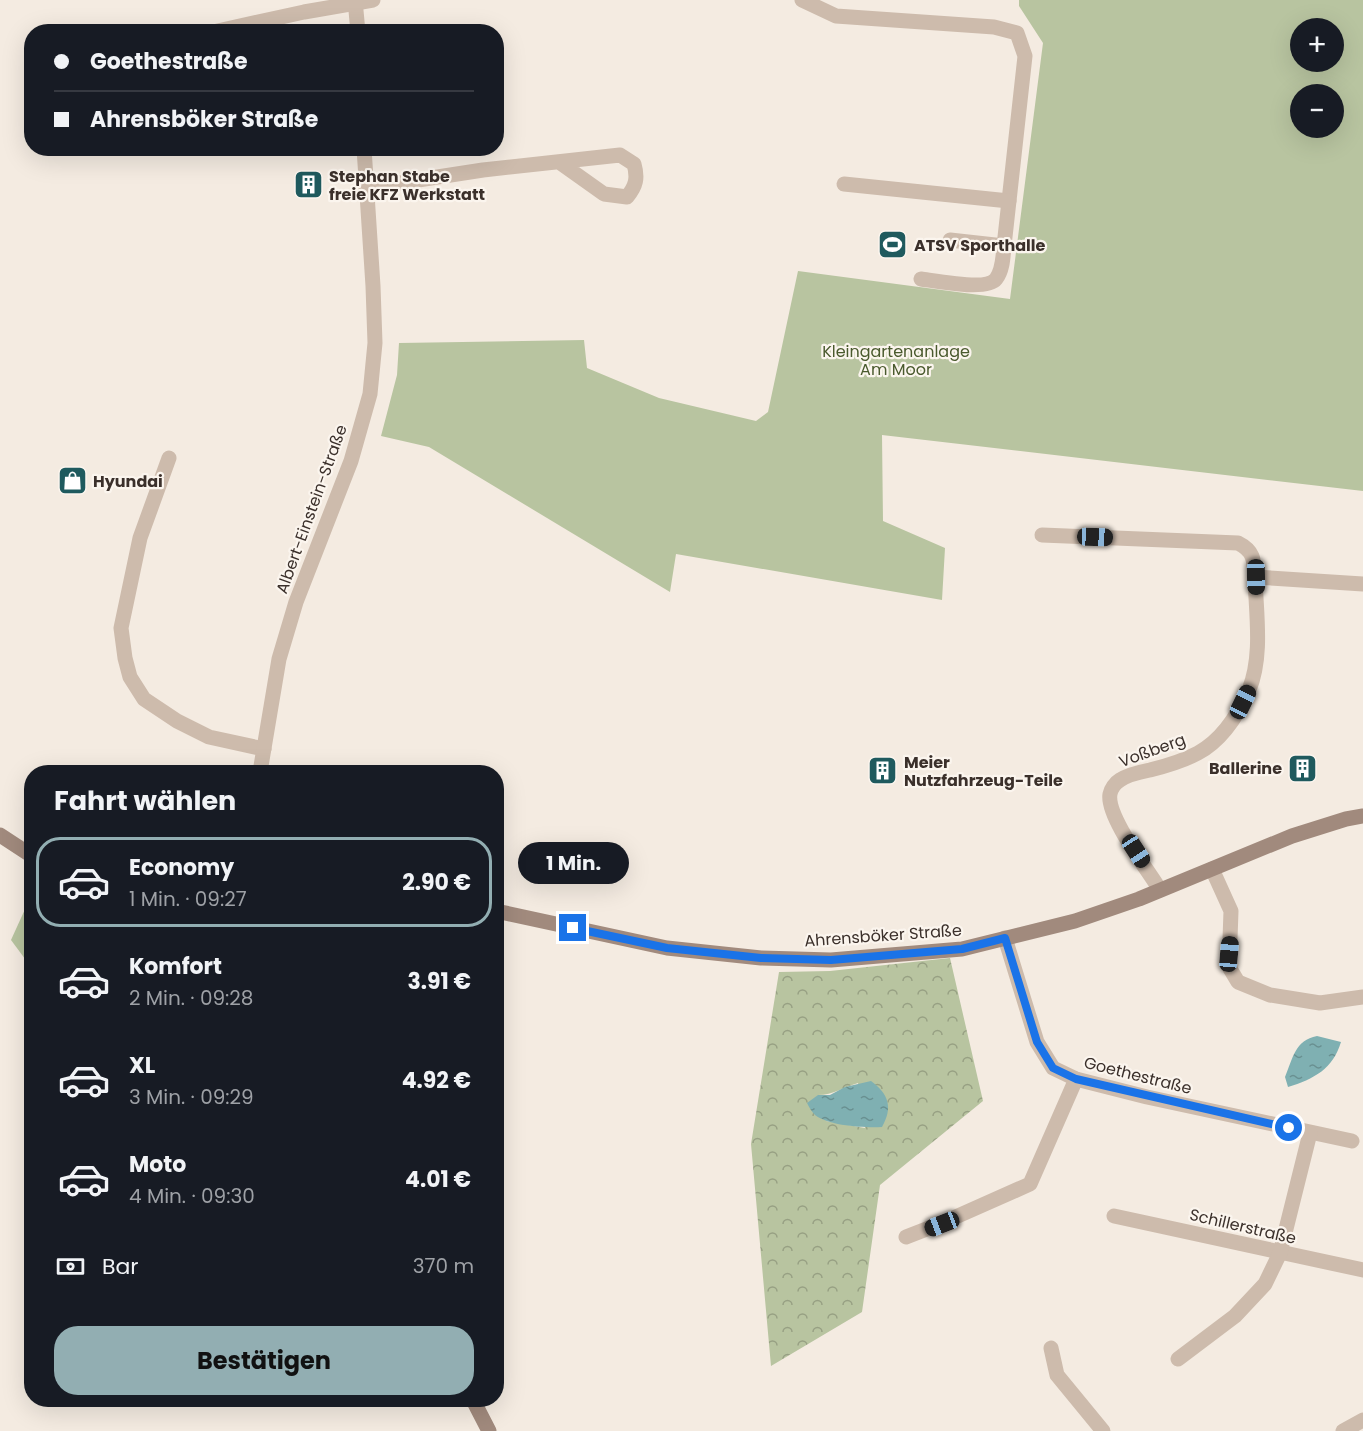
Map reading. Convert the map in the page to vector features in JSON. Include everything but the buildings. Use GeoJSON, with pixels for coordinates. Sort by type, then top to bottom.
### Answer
{"type":"FeatureCollection","features":[{"type":"Feature","properties":{"kind":"street"},"geometry":{"type":"LineString","coordinates":[[250,24],[356,1],[373,0]]}},
{"type":"Feature","properties":{"kind":"street"},"geometry":{"type":"LineString","coordinates":[[802,0],[836,16],[994,27],[1017,33],[1025,56],[1002,266],[996,279],[987,286],[921,279]]}},
{"type":"Feature","properties":{"kind":"street"},"geometry":{"type":"LineString","coordinates":[[356,1],[357,24]]}},
{"type":"Feature","properties":{"kind":"street"},"geometry":{"type":"LineString","coordinates":[[366,188],[483,170],[620,155],[634,164],[638,176],[634,188],[627,197],[604,194],[559,162]]}},
{"type":"Feature","properties":{"kind":"street","name":"Albert-Einstein-Straße"},"geometry":{"type":"LineString","coordinates":[[261,765],[279,659],[296,602],[351,461],[370,394],[375,343],[364,156]]}},
{"type":"Feature","properties":{"kind":"street"},"geometry":{"type":"LineString","coordinates":[[844,184],[1009,201]]}},
{"type":"Feature","properties":{"kind":"street"},"geometry":{"type":"LineString","coordinates":[[950,240],[1004,246]]}},
{"type":"Feature","properties":{"kind":"street"},"geometry":{"type":"LineString","coordinates":[[169,458],[140,538],[121,628],[130,677],[144,699],[177,721],[209,737],[264,749]]}},
{"type":"Feature","properties":{"kind":"street","name":"Voßberg"},"geometry":{"type":"LineString","coordinates":[[1042,535],[1238,543],[1248,548],[1254,559],[1257,654],[1249,689],[1237,715],[1222,734],[1198,753],[1162,767],[1130,775],[1114,785],[1110,795],[1109,803],[1114,819],[1160,890]]}},
{"type":"Feature","properties":{"kind":"street"},"geometry":{"type":"LineString","coordinates":[[1256,577],[1363,584]]}},
{"type":"Feature","properties":{"kind":"street","name":"Ahrensböker Straße"},"geometry":{"type":"LineString","coordinates":[[504,913],[667,948],[761,958],[842,959],[962,949],[1075,921],[1292,837],[1346,819],[1363,816]]}},
{"type":"Feature","properties":{"kind":"street"},"geometry":{"type":"LineString","coordinates":[[0,835],[24,851]]}},
{"type":"Feature","properties":{"kind":"street"},"geometry":{"type":"LineString","coordinates":[[1212,869],[1231,911],[1229,967],[1238,982],[1270,995],[1320,1003],[1363,997]]}},
{"type":"Feature","properties":{"kind":"street","name":"Goethestraße"},"geometry":{"type":"LineString","coordinates":[[1005,938],[1037,1042],[1053,1068],[1076,1079],[1352,1141]]}},
{"type":"Feature","properties":{"kind":"street"},"geometry":{"type":"LineString","coordinates":[[906,1237],[942,1224],[1030,1184],[1076,1079]]}},
{"type":"Feature","properties":{"kind":"street"},"geometry":{"type":"LineString","coordinates":[[1178,1359],[1235,1316],[1265,1284],[1280,1253],[1310,1133]]}},
{"type":"Feature","properties":{"kind":"street","name":"Schillerstraße"},"geometry":{"type":"LineString","coordinates":[[1114,1216],[1363,1270]]}},
{"type":"Feature","properties":{"kind":"street"},"geometry":{"type":"LineString","coordinates":[[1050,1348],[1057,1375],[1103,1431]]}},
{"type":"Feature","properties":{"kind":"street"},"geometry":{"type":"LineString","coordinates":[[477,1407],[489,1431]]}},
{"type":"Feature","properties":{"kind":"street"},"geometry":{"type":"LineString","coordinates":[[1342,1431],[1363,1420]]}},
{"type":"Feature","properties":{"kind":"green space","name":"Kleingartenanlage Am Moor"},"geometry":{"type":"Polygon","coordinates":[[[1019,0],[1363,0],[1363,491],[882,435],[883,521],[945,548],[942,600],[676,554],[670,592],[429,447],[381,436],[397,375],[399,343],[584,340],[587,368],[659,398],[756,421],[768,412],[798,271],[1010,299],[1043,43],[1019,6],[1019,0]]]}},
{"type":"Feature","properties":{"kind":"green space"},"geometry":{"type":"Polygon","coordinates":[[[24,911],[24,958],[11,940],[24,911]]]}},
{"type":"Feature","properties":{"kind":"green space"},"geometry":{"type":"Polygon","coordinates":[[[950,958],[983,1101],[880,1185],[862,1312],[771,1366],[751,1144],[779,972],[830,971],[950,958]],[[858,1083],[818,1095],[826,1121],[865,1128],[858,1083]]]}},
{"type":"Feature","properties":{"kind":"water"},"geometry":{"type":"Polygon","coordinates":[[[1317,1036],[1341,1042],[1333,1059],[1321,1072],[1288,1087],[1285,1077],[1296,1051],[1304,1041],[1317,1036]]]}},
{"type":"Feature","properties":{"kind":"water"},"geometry":{"type":"Polygon","coordinates":[[[871,1081],[882,1091],[887,1102],[887,1114],[882,1127],[857,1127],[829,1122],[815,1115],[807,1103],[818,1095],[830,1095],[845,1087],[871,1081]]]}},
{"type":"Feature","properties":{"kind":"place","name":"Stephan Stabe freie KFZ Werkstatt"},"geometry":{"type":"Point","coordinates":[308,185]}},
{"type":"Feature","properties":{"kind":"place","name":"ATSV Sporthalle"},"geometry":{"type":"Point","coordinates":[893,245]}},
{"type":"Feature","properties":{"kind":"place","name":"Hyundai"},"geometry":{"type":"Point","coordinates":[72,481]}},
{"type":"Feature","properties":{"kind":"place","name":"Ballerine"},"geometry":{"type":"Point","coordinates":[1303,768]}},
{"type":"Feature","properties":{"kind":"place","name":"Meier Nutzfahrzeug-Teile"},"geometry":{"type":"Point","coordinates":[883,771]}},
{"type":"Feature","properties":{"kind":"route"},"geometry":{"type":"LineString","coordinates":[[573,928],[667,948],[761,958],[831,960],[962,949],[1005,938],[1037,1042],[1053,1068],[1076,1079],[1289,1128]]}}]}
